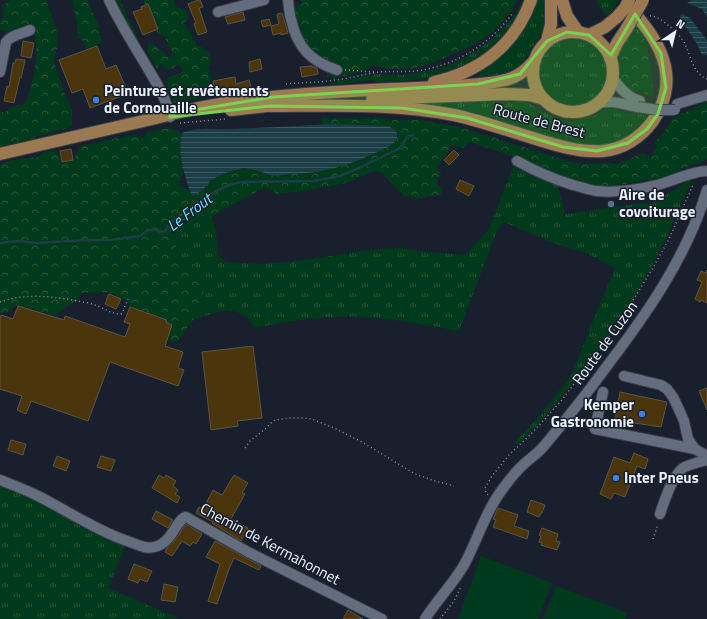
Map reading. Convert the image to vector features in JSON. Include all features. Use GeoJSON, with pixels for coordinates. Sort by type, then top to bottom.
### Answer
{"type":"FeatureCollection","features":[{"type":"Feature","properties":{"kind":"main road","name":"Route de Brest"},"geometry":{"type":"LineString","coordinates":[[397,89],[443,80],[471,69],[485,61],[500,49],[515,31],[526,13],[531,0]]}},
{"type":"Feature","properties":{"kind":"main road"},"geometry":{"type":"LineString","coordinates":[[547,41],[551,24],[550,0]]}},
{"type":"Feature","properties":{"kind":"main road"},"geometry":{"type":"LineString","coordinates":[[562,0],[567,16],[584,34]]}},
{"type":"Feature","properties":{"kind":"main road","name":"Route de Brest"},"geometry":{"type":"LineString","coordinates":[[270,106],[376,106],[417,109],[467,118],[538,140],[576,149],[597,151],[614,148],[628,143],[650,125],[658,114],[664,100],[666,88],[665,66],[658,47],[648,29],[622,0]]}},
{"type":"Feature","properties":{"kind":"main road"},"geometry":{"type":"LineString","coordinates":[[584,34],[605,27],[617,17],[625,8],[629,0]]}},
{"type":"Feature","properties":{"kind":"main road"},"geometry":{"type":"LineString","coordinates":[[610,58],[617,43],[643,0]]}},
{"type":"Feature","properties":{"kind":"main road"},"geometry":{"type":"LineString","coordinates":[[567,32],[584,34],[598,41],[605,49],[610,58],[612,77],[607,92],[597,103],[585,109],[566,111],[554,106],[544,99],[534,80],[533,68],[540,50],[547,41],[557,35],[567,32]]}},
{"type":"Feature","properties":{"kind":"main road","name":"Route de Brest"},"geometry":{"type":"LineString","coordinates":[[174,118],[226,103],[273,97],[331,92],[458,86],[506,80],[515,78],[535,60]]}},
{"type":"Feature","properties":{"kind":"main road","name":"Route de Brest"},"geometry":{"type":"LineString","coordinates":[[0,154],[152,119],[174,118],[270,106],[312,102],[430,96],[525,94],[544,99]]}},
{"type":"Feature","properties":{"kind":"street"},"geometry":{"type":"LineString","coordinates":[[109,0],[119,20],[154,79],[174,118]]}},
{"type":"Feature","properties":{"kind":"street"},"geometry":{"type":"LineString","coordinates":[[218,12],[264,0]]}},
{"type":"Feature","properties":{"kind":"street"},"geometry":{"type":"LineString","coordinates":[[288,1],[290,18],[297,38],[303,49],[315,60],[337,70]]}},
{"type":"Feature","properties":{"kind":"street"},"geometry":{"type":"LineString","coordinates":[[0,72],[7,40],[30,30]]}},
{"type":"Feature","properties":{"kind":"street"},"geometry":{"type":"LineString","coordinates":[[612,77],[623,91],[639,104]]}},
{"type":"Feature","properties":{"kind":"street"},"geometry":{"type":"LineString","coordinates":[[597,103],[616,102],[669,105],[676,107],[705,96]]}},
{"type":"Feature","properties":{"kind":"street"},"geometry":{"type":"LineString","coordinates":[[517,160],[533,170],[565,182],[596,191],[615,191],[652,186],[702,172]]}},
{"type":"Feature","properties":{"kind":"street","name":"Route de Cuzon"},"geometry":{"type":"LineString","coordinates":[[425,619],[461,569],[495,499],[504,486],[518,470],[539,451],[567,418],[639,323],[678,261],[707,190]]}},
{"type":"Feature","properties":{"kind":"street"},"geometry":{"type":"LineString","coordinates":[[624,376],[661,385],[667,389],[673,397],[684,421],[688,439],[695,449]]}},
{"type":"Feature","properties":{"kind":"street"},"geometry":{"type":"LineString","coordinates":[[603,392],[595,429],[695,449],[707,456]]}},
{"type":"Feature","properties":{"kind":"street"},"geometry":{"type":"LineString","coordinates":[[660,514],[667,495],[678,473],[683,468],[707,460]]}},
{"type":"Feature","properties":{"kind":"street","name":"Chemin de Kermahonnet"},"geometry":{"type":"LineString","coordinates":[[0,480],[38,496],[107,534],[144,547],[153,547],[162,544],[171,536],[181,520],[186,517],[248,552],[382,619]]}},
{"type":"Feature","properties":{"kind":"path"},"geometry":{"type":"LineString","coordinates":[[337,70],[380,72],[417,71],[433,68],[471,52],[498,30],[513,13]]}},
{"type":"Feature","properties":{"kind":"path"},"geometry":{"type":"LineString","coordinates":[[650,20],[648,17],[654,16],[665,22],[676,32],[686,47],[697,71],[707,79]]}},
{"type":"Feature","properties":{"kind":"path"},"geometry":{"type":"LineString","coordinates":[[285,85],[334,80],[380,72]]}},
{"type":"Feature","properties":{"kind":"path"},"geometry":{"type":"LineString","coordinates":[[174,118],[231,118]]}},
{"type":"Feature","properties":{"kind":"path"},"geometry":{"type":"LineString","coordinates":[[495,499],[486,493],[485,488],[488,482],[504,461],[561,401],[621,320],[654,266],[669,238],[685,201],[698,176],[702,172]]}},
{"type":"Feature","properties":{"kind":"path"},"geometry":{"type":"LineString","coordinates":[[0,302],[28,296],[54,297],[95,305],[121,314],[128,300]]}},
{"type":"Feature","properties":{"kind":"path"},"geometry":{"type":"LineString","coordinates":[[245,448],[250,441],[275,420],[290,418],[312,419],[362,442],[415,474],[454,486]]}},
{"type":"Feature","properties":{"kind":"path"},"geometry":{"type":"LineString","coordinates":[[654,539],[660,514]]}},
{"type":"Feature","properties":{"kind":"highlighted area"},"geometry":{"type":"Polygon","coordinates":[[[635,14],[661,53],[666,88],[658,114],[647,129],[628,143],[597,151],[563,147],[467,118],[402,108],[270,106],[170,117],[170,114],[273,97],[478,84],[520,74],[547,41],[567,32],[589,35],[611,55],[635,14]]]}},
{"type":"Feature","properties":{"kind":"green space"},"geometry":{"type":"Polygon","coordinates":[[[10,0],[46,0],[56,28],[58,42],[54,62],[72,110],[72,125],[69,128],[36,137],[30,142],[0,150],[0,111],[5,113],[13,107],[23,105],[27,100],[34,75],[37,53],[35,36],[8,35],[4,31],[0,30],[0,21],[3,19],[2,6],[10,0]]]}},
{"type":"Feature","properties":{"kind":"green space"},"geometry":{"type":"Polygon","coordinates":[[[72,0],[87,0],[98,25],[102,40],[99,44],[86,50],[83,41],[78,37],[72,0]]]}},
{"type":"Feature","properties":{"kind":"green space"},"geometry":{"type":"Polygon","coordinates":[[[110,0],[120,0],[143,50],[138,51],[110,0]]]}},
{"type":"Feature","properties":{"kind":"green space"},"geometry":{"type":"Polygon","coordinates":[[[143,0],[173,0],[176,7],[187,10],[188,20],[184,22],[197,45],[207,50],[210,56],[211,64],[208,66],[211,76],[210,87],[213,92],[208,93],[205,87],[202,86],[204,93],[203,98],[174,103],[168,87],[167,78],[184,71],[178,64],[171,70],[167,70],[160,64],[158,69],[156,67],[147,50],[149,43],[160,49],[169,57],[173,53],[163,34],[159,34],[156,31],[158,30],[157,24],[148,4],[145,5],[143,0]]]}},
{"type":"Feature","properties":{"kind":"green space"},"geometry":{"type":"Polygon","coordinates":[[[301,0],[517,0],[514,7],[505,19],[487,35],[473,45],[444,58],[429,64],[405,69],[389,69],[371,65],[369,69],[332,79],[327,76],[327,70],[304,48],[292,12],[301,3],[301,0]]]}},
{"type":"Feature","properties":{"kind":"green space"},"geometry":{"type":"Polygon","coordinates":[[[523,0],[528,0],[521,17],[483,60],[432,78],[380,83],[372,80],[332,85],[332,82],[362,76],[412,73],[434,69],[453,63],[478,50],[493,38],[511,19],[523,0]]]}},
{"type":"Feature","properties":{"kind":"green space"},"geometry":{"type":"Polygon","coordinates":[[[535,0],[544,0],[544,30],[532,47],[523,65],[505,74],[479,77],[478,72],[495,61],[505,51],[535,0]]]}},
{"type":"Feature","properties":{"kind":"green space"},"geometry":{"type":"Polygon","coordinates":[[[596,0],[618,0],[614,9],[606,16],[596,0]]]}},
{"type":"Feature","properties":{"kind":"green space"},"geometry":{"type":"Polygon","coordinates":[[[637,28],[646,42],[652,74],[653,95],[650,96],[640,91],[636,92],[630,90],[621,81],[619,54],[621,49],[637,28]]]}},
{"type":"Feature","properties":{"kind":"green space"},"geometry":{"type":"Polygon","coordinates":[[[573,39],[586,42],[596,49],[603,59],[606,72],[603,85],[596,95],[586,102],[573,105],[560,102],[550,95],[543,85],[540,72],[543,59],[550,49],[560,42],[573,39]]]}},
{"type":"Feature","properties":{"kind":"green space"},"geometry":{"type":"Polygon","coordinates":[[[421,99],[482,102],[523,102],[528,103],[557,119],[566,121],[588,118],[608,108],[651,116],[633,135],[612,145],[584,146],[421,106],[421,99]]]}},
{"type":"Feature","properties":{"kind":"green space"},"geometry":{"type":"Polygon","coordinates":[[[706,102],[707,158],[703,162],[663,177],[625,184],[595,187],[559,176],[521,159],[470,142],[463,148],[451,145],[447,154],[437,166],[441,174],[436,183],[443,190],[440,195],[428,196],[420,199],[404,196],[382,173],[376,171],[346,183],[309,190],[277,194],[272,190],[264,188],[212,216],[179,224],[180,240],[174,248],[179,259],[183,261],[190,261],[200,273],[205,282],[203,292],[208,305],[199,308],[177,342],[168,340],[173,325],[167,320],[131,307],[125,300],[109,292],[81,293],[79,299],[63,309],[57,316],[16,305],[9,311],[0,314],[0,164],[16,159],[38,157],[44,152],[58,151],[61,163],[74,160],[80,146],[135,134],[144,138],[147,132],[171,128],[182,133],[180,141],[183,171],[179,185],[187,190],[203,190],[210,181],[222,174],[243,168],[259,171],[272,176],[323,127],[321,118],[383,118],[393,120],[419,120],[460,127],[580,164],[617,164],[643,153],[650,157],[657,148],[655,142],[664,132],[674,116],[706,102]]]}},
{"type":"Feature","properties":{"kind":"green space"},"geometry":{"type":"Polygon","coordinates":[[[515,162],[557,181],[565,214],[657,201],[691,179],[692,181],[662,247],[624,315],[558,401],[517,445],[513,443],[529,428],[569,379],[615,268],[586,253],[556,244],[504,222],[496,233],[459,331],[424,324],[364,317],[309,319],[254,328],[252,323],[246,317],[232,311],[218,312],[192,321],[199,308],[208,305],[203,291],[205,282],[179,259],[174,247],[180,240],[179,224],[212,216],[216,232],[218,255],[226,262],[262,264],[290,262],[367,250],[400,248],[465,255],[489,229],[515,162]]]}},
{"type":"Feature","properties":{"kind":"green space"},"geometry":{"type":"Polygon","coordinates":[[[0,484],[24,493],[122,544],[124,547],[123,552],[108,588],[180,619],[0,619],[0,484]]]}},
{"type":"Feature","properties":{"kind":"green space"},"geometry":{"type":"Polygon","coordinates":[[[481,556],[552,583],[538,619],[458,619],[481,556]]]}},
{"type":"Feature","properties":{"kind":"green space"},"geometry":{"type":"Polygon","coordinates":[[[556,586],[628,613],[625,619],[543,619],[556,586]]]}},
{"type":"Feature","properties":{"kind":"shaded area"},"geometry":{"type":"Polygon","coordinates":[[[692,0],[707,0],[707,17],[702,9],[687,3],[692,0]]]}},
{"type":"Feature","properties":{"kind":"shaded area"},"geometry":{"type":"Polygon","coordinates":[[[682,14],[690,18],[707,40],[707,55],[702,55],[697,44],[681,20],[680,15],[682,14]]]}},
{"type":"Feature","properties":{"kind":"shaded area"},"geometry":{"type":"Polygon","coordinates":[[[331,124],[389,126],[397,133],[397,138],[394,143],[382,150],[354,162],[317,172],[272,176],[259,171],[243,168],[222,174],[210,181],[203,190],[192,196],[184,174],[181,157],[180,148],[182,133],[204,129],[240,129],[331,124]]]}},
{"type":"Feature","properties":{"kind":"building"},"geometry":{"type":"Polygon","coordinates":[[[200,0],[203,7],[199,8],[207,32],[198,35],[194,24],[196,23],[188,4],[200,0]]]}},
{"type":"Feature","properties":{"kind":"building"},"geometry":{"type":"Polygon","coordinates":[[[148,4],[158,29],[143,35],[133,12],[142,9],[141,7],[148,4]]]}},
{"type":"Feature","properties":{"kind":"building"},"geometry":{"type":"Polygon","coordinates":[[[243,12],[245,20],[228,24],[225,17],[243,12]]]}},
{"type":"Feature","properties":{"kind":"building"},"geometry":{"type":"Polygon","coordinates":[[[282,13],[288,33],[273,35],[271,26],[279,24],[277,14],[282,13]]]}},
{"type":"Feature","properties":{"kind":"building"},"geometry":{"type":"Polygon","coordinates":[[[269,19],[271,25],[263,27],[261,21],[269,19]]]}},
{"type":"Feature","properties":{"kind":"building"},"geometry":{"type":"Polygon","coordinates":[[[23,41],[34,43],[31,58],[21,56],[23,41]]]}},
{"type":"Feature","properties":{"kind":"building"},"geometry":{"type":"Polygon","coordinates":[[[97,46],[106,69],[116,65],[128,92],[127,94],[90,108],[83,89],[72,93],[59,60],[97,46]]]}},
{"type":"Feature","properties":{"kind":"building"},"geometry":{"type":"Polygon","coordinates":[[[16,59],[25,60],[14,103],[4,101],[7,86],[9,87],[13,63],[15,63],[16,59]]]}},
{"type":"Feature","properties":{"kind":"building"},"geometry":{"type":"Polygon","coordinates":[[[260,59],[262,69],[250,72],[249,62],[260,59]]]}},
{"type":"Feature","properties":{"kind":"building"},"geometry":{"type":"Polygon","coordinates":[[[312,66],[317,68],[318,74],[302,77],[300,67],[312,66]]]}},
{"type":"Feature","properties":{"kind":"building"},"geometry":{"type":"Polygon","coordinates":[[[235,77],[236,84],[249,80],[251,87],[224,93],[216,93],[213,81],[235,77]]]}},
{"type":"Feature","properties":{"kind":"building"},"geometry":{"type":"Polygon","coordinates":[[[71,149],[73,160],[62,162],[60,151],[71,149]]]}},
{"type":"Feature","properties":{"kind":"building"},"geometry":{"type":"Polygon","coordinates":[[[454,150],[459,155],[449,165],[444,160],[454,150]]]}},
{"type":"Feature","properties":{"kind":"building"},"geometry":{"type":"Polygon","coordinates":[[[460,180],[474,186],[469,196],[456,189],[460,180]]]}},
{"type":"Feature","properties":{"kind":"building"},"geometry":{"type":"Polygon","coordinates":[[[707,270],[707,303],[701,300],[700,302],[695,299],[702,282],[697,280],[701,271],[706,273],[707,270]]]}},
{"type":"Feature","properties":{"kind":"building"},"geometry":{"type":"Polygon","coordinates":[[[109,294],[121,299],[116,309],[105,304],[109,294]]]}},
{"type":"Feature","properties":{"kind":"building"},"geometry":{"type":"Polygon","coordinates":[[[18,306],[64,320],[65,316],[125,337],[130,324],[124,322],[130,307],[167,320],[166,322],[172,325],[165,346],[183,352],[178,368],[184,370],[178,386],[110,362],[88,421],[31,401],[26,414],[17,410],[22,396],[0,389],[0,319],[1,315],[13,319],[18,306]]]}},
{"type":"Feature","properties":{"kind":"building"},"geometry":{"type":"Polygon","coordinates":[[[253,346],[262,418],[237,421],[238,426],[211,430],[202,352],[253,346]]]}},
{"type":"Feature","properties":{"kind":"building"},"geometry":{"type":"Polygon","coordinates":[[[707,388],[707,410],[699,391],[707,388]]]}},
{"type":"Feature","properties":{"kind":"building"},"geometry":{"type":"Polygon","coordinates":[[[620,392],[667,402],[661,427],[615,420],[620,392]]]}},
{"type":"Feature","properties":{"kind":"building"},"geometry":{"type":"Polygon","coordinates":[[[11,440],[26,444],[23,455],[8,450],[11,440]]]}},
{"type":"Feature","properties":{"kind":"building"},"geometry":{"type":"Polygon","coordinates":[[[634,453],[648,459],[645,469],[637,466],[625,497],[614,493],[611,499],[600,494],[614,457],[630,463],[634,453]]]}},
{"type":"Feature","properties":{"kind":"building"},"geometry":{"type":"Polygon","coordinates":[[[57,456],[70,461],[66,471],[53,466],[57,456]]]}},
{"type":"Feature","properties":{"kind":"building"},"geometry":{"type":"Polygon","coordinates":[[[101,456],[115,460],[111,471],[97,467],[101,456]]]}},
{"type":"Feature","properties":{"kind":"building"},"geometry":{"type":"Polygon","coordinates":[[[159,475],[164,478],[166,475],[176,481],[173,486],[178,490],[175,494],[180,497],[177,503],[152,488],[159,475]]]}},
{"type":"Feature","properties":{"kind":"building"},"geometry":{"type":"Polygon","coordinates":[[[234,475],[248,483],[242,493],[245,494],[231,519],[248,528],[241,541],[212,523],[213,522],[196,513],[199,507],[203,509],[213,490],[222,495],[234,475]]]}},
{"type":"Feature","properties":{"kind":"building"},"geometry":{"type":"Polygon","coordinates":[[[531,500],[545,505],[539,517],[527,512],[531,500]]]}},
{"type":"Feature","properties":{"kind":"building"},"geometry":{"type":"Polygon","coordinates":[[[498,508],[518,515],[514,526],[529,531],[527,539],[493,527],[496,520],[493,519],[498,508]]]}},
{"type":"Feature","properties":{"kind":"building"},"geometry":{"type":"Polygon","coordinates":[[[156,511],[173,520],[168,528],[152,519],[156,511]]]}},
{"type":"Feature","properties":{"kind":"building"},"geometry":{"type":"Polygon","coordinates":[[[186,524],[202,534],[196,544],[193,542],[190,546],[182,541],[172,556],[165,552],[175,540],[186,524]]]}},
{"type":"Feature","properties":{"kind":"building"},"geometry":{"type":"Polygon","coordinates":[[[542,528],[558,534],[556,541],[560,542],[557,550],[541,545],[542,543],[539,542],[541,536],[539,535],[542,528]]]}},
{"type":"Feature","properties":{"kind":"building"},"geometry":{"type":"Polygon","coordinates":[[[215,541],[261,566],[259,570],[234,558],[217,604],[208,601],[220,564],[206,557],[215,541]]]}},
{"type":"Feature","properties":{"kind":"building"},"geometry":{"type":"Polygon","coordinates":[[[134,564],[152,571],[147,582],[140,579],[138,583],[128,579],[134,564]]]}},
{"type":"Feature","properties":{"kind":"building"},"geometry":{"type":"Polygon","coordinates":[[[164,584],[178,587],[175,602],[161,600],[164,584]]]}},
{"type":"Feature","properties":{"kind":"building"},"geometry":{"type":"Polygon","coordinates":[[[348,610],[363,619],[343,619],[348,610]]]}},
{"type":"Feature","properties":{"kind":"waterway","name":"Le Frout"},"geometry":{"type":"LineString","coordinates":[[0,243],[19,241],[35,243],[111,240],[140,236],[148,230],[156,230],[161,232],[165,231],[176,218],[200,200],[232,184],[243,182],[314,181],[340,176],[400,148],[407,137],[413,135]]}},
{"type":"Feature","properties":{"kind":"place","name":"Peintures et revêtements de Cornouaille"},"geometry":{"type":"Point","coordinates":[96,100]}},
{"type":"Feature","properties":{"kind":"place","name":"Aire de covoiturage"},"geometry":{"type":"Point","coordinates":[611,204]}},
{"type":"Feature","properties":{"kind":"place","name":"Kemper Gastronomie"},"geometry":{"type":"Point","coordinates":[642,414]}},
{"type":"Feature","properties":{"kind":"place","name":"Inter Pneus"},"geometry":{"type":"Point","coordinates":[616,478]}}]}
